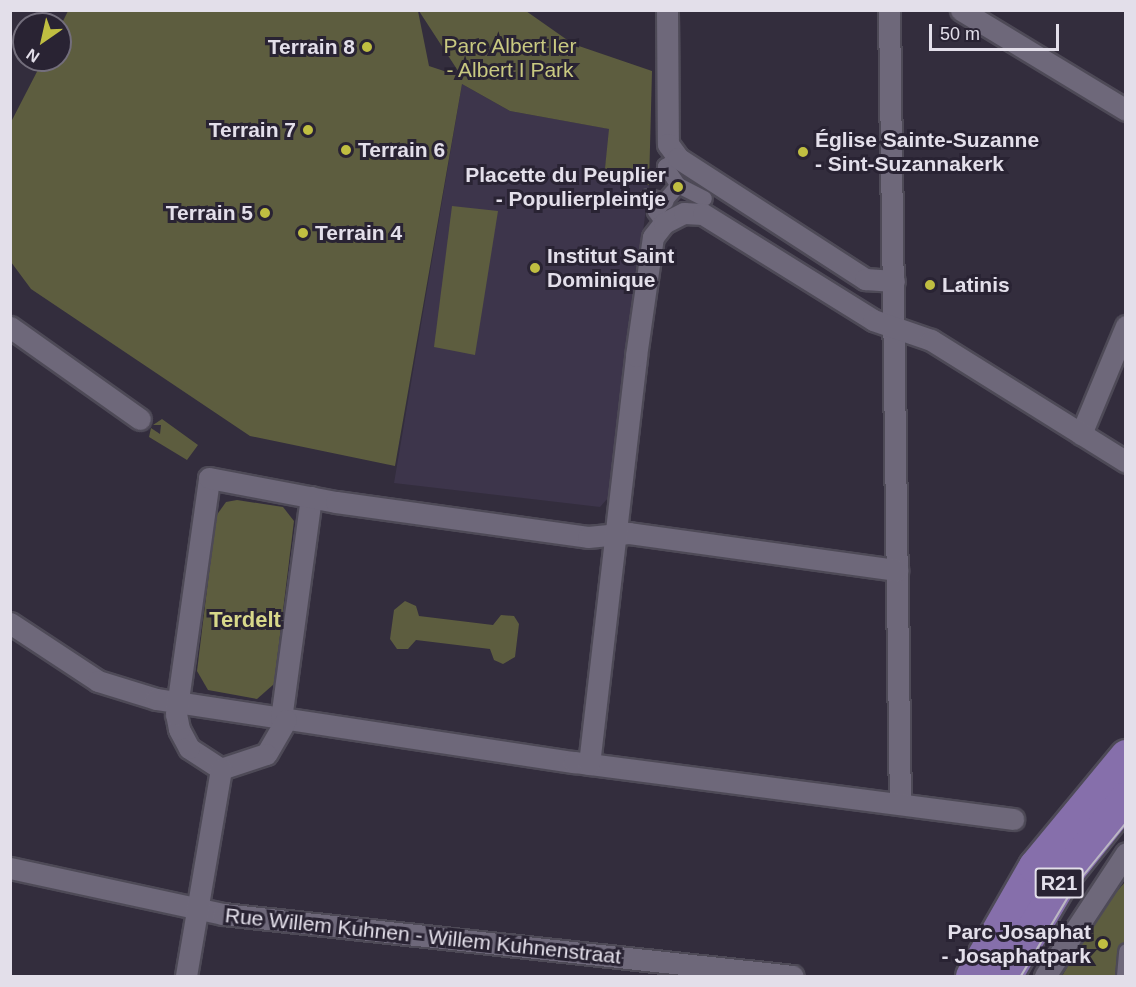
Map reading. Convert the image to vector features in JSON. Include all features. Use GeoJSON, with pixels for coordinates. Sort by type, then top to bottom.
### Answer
{"type":"FeatureCollection","features":[{"type":"Feature","properties":{"kind":"main road","name":"R21"},"geometry":{"type":"LineString","coordinates":[[972,976],[1035,866],[1125,756]]}},
{"type":"Feature","properties":{"kind":"main road","name":"R21"},"geometry":{"type":"LineString","coordinates":[[1005,976],[1062,877],[1125,798]]}},
{"type":"Feature","properties":{"kind":"street"},"geometry":{"type":"LineString","coordinates":[[667,10],[668,144],[708,200],[873,320],[931,340],[1125,462]]}},
{"type":"Feature","properties":{"kind":"street"},"geometry":{"type":"LineString","coordinates":[[889,10],[900,804]]}},
{"type":"Feature","properties":{"kind":"street"},"geometry":{"type":"LineString","coordinates":[[961,10],[1125,110]]}},
{"type":"Feature","properties":{"kind":"street"},"geometry":{"type":"LineString","coordinates":[[670,163],[665,166],[678,185],[865,279],[894,281]]}},
{"type":"Feature","properties":{"kind":"street"},"geometry":{"type":"LineString","coordinates":[[660,218],[655,211],[678,185]]}},
{"type":"Feature","properties":{"kind":"street"},"geometry":{"type":"LineString","coordinates":[[648,197],[666,201]]}},
{"type":"Feature","properties":{"kind":"street"},"geometry":{"type":"LineString","coordinates":[[590,764],[615,535],[653,237],[664,223],[708,200]]}},
{"type":"Feature","properties":{"kind":"street"},"geometry":{"type":"LineString","coordinates":[[1081,434],[1125,326]]}},
{"type":"Feature","properties":{"kind":"street"},"geometry":{"type":"LineString","coordinates":[[10,327],[140,418]]}},
{"type":"Feature","properties":{"kind":"street"},"geometry":{"type":"LineString","coordinates":[[220,769],[189,748],[179,729],[178,703],[208,478],[311,497],[588,537],[615,535],[897,570]]}},
{"type":"Feature","properties":{"kind":"street"},"geometry":{"type":"LineString","coordinates":[[220,769],[266,754],[283,720],[311,497]]}},
{"type":"Feature","properties":{"kind":"street"},"geometry":{"type":"LineString","coordinates":[[10,622],[98,681],[178,703],[590,764],[1013,819]]}},
{"type":"Feature","properties":{"kind":"street"},"geometry":{"type":"LineString","coordinates":[[186,976],[220,769]]}},
{"type":"Feature","properties":{"kind":"street"},"geometry":{"type":"LineString","coordinates":[[1048,974],[1125,853]]}},
{"type":"Feature","properties":{"kind":"street","name":"Rue Willem Kuhnen - Willem Kuhnenstraat"},"geometry":{"type":"LineString","coordinates":[[10,868],[197,909],[793,976]]}},
{"type":"Feature","properties":{"kind":"street"},"geometry":{"type":"LineString","coordinates":[[1124,976],[1125,951]]}},
{"type":"Feature","properties":{"kind":"shaded area","name":"Institut Saint Dominique"},"geometry":{"type":"Polygon","coordinates":[[[462,84],[510,111],[610,129],[604,178],[649,185],[609,497],[600,507],[394,483],[462,84]]]}},
{"type":"Feature","properties":{"kind":"green space","name":"Parc Albert Ier - Albert I Park"},"geometry":{"type":"Polygon","coordinates":[[[418,11],[429,66],[462,77],[419,11],[526,11],[573,44],[652,71],[649,185],[604,178],[609,129],[510,111],[462,84],[395,466],[250,436],[31,289],[11,262],[11,122],[37,72],[72,72],[72,12],[68,12],[418,11]]]}},
{"type":"Feature","properties":{"kind":"green space"},"geometry":{"type":"Polygon","coordinates":[[[452,206],[498,211],[475,355],[434,347],[452,206]]]}},
{"type":"Feature","properties":{"kind":"green space"},"geometry":{"type":"Polygon","coordinates":[[[162,419],[198,445],[187,460],[149,437],[151,428],[160,434],[161,425],[153,425],[162,419]]]}},
{"type":"Feature","properties":{"kind":"green space"},"geometry":{"type":"Polygon","coordinates":[[[237,500],[283,507],[294,521],[274,684],[257,699],[208,690],[197,671],[216,516],[226,502],[237,500]]]}},
{"type":"Feature","properties":{"kind":"green space"},"geometry":{"type":"Polygon","coordinates":[[[405,601],[416,606],[419,616],[493,625],[501,615],[514,616],[519,624],[515,657],[503,664],[494,660],[490,649],[416,640],[408,649],[397,649],[390,639],[394,610],[405,601]]]}},
{"type":"Feature","properties":{"kind":"green space","name":"Parc Josaphat - Josaphatpark"},"geometry":{"type":"Polygon","coordinates":[[[1125,882],[1125,976],[1062,976],[1100,911],[1125,882]]]}},
{"type":"Feature","properties":{"kind":"tram line"},"geometry":{"type":"LineString","coordinates":[[1021,976],[1074,887],[1126,823]]}},
{"type":"Feature","properties":{"kind":"place","name":"Terrain 8"},"geometry":{"type":"Point","coordinates":[367,47]}},
{"type":"Feature","properties":{"kind":"place","name":"Terrain 7"},"geometry":{"type":"Point","coordinates":[308,130]}},
{"type":"Feature","properties":{"kind":"place","name":"Terrain 6"},"geometry":{"type":"Point","coordinates":[346,150]}},
{"type":"Feature","properties":{"kind":"place","name":"Église Sainte-Suzanne - Sint-Suzannakerk"},"geometry":{"type":"Point","coordinates":[803,152]}},
{"type":"Feature","properties":{"kind":"place","name":"Placette du Peuplier - Populierpleintje"},"geometry":{"type":"Point","coordinates":[678,187]}},
{"type":"Feature","properties":{"kind":"place","name":"Terrain 5"},"geometry":{"type":"Point","coordinates":[265,213]}},
{"type":"Feature","properties":{"kind":"place","name":"Terrain 4"},"geometry":{"type":"Point","coordinates":[303,233]}},
{"type":"Feature","properties":{"kind":"place","name":"Institut Saint Dominique"},"geometry":{"type":"Point","coordinates":[535,268]}},
{"type":"Feature","properties":{"kind":"place","name":"Latinis"},"geometry":{"type":"Point","coordinates":[930,285]}},
{"type":"Feature","properties":{"kind":"place","name":"Parc Josaphat - Josaphatpark"},"geometry":{"type":"Point","coordinates":[1103,944]}},
{"type":"Feature","properties":{"kind":"district","name":"Terdelt"},"geometry":{"type":"Point","coordinates":[245,620]}}]}
